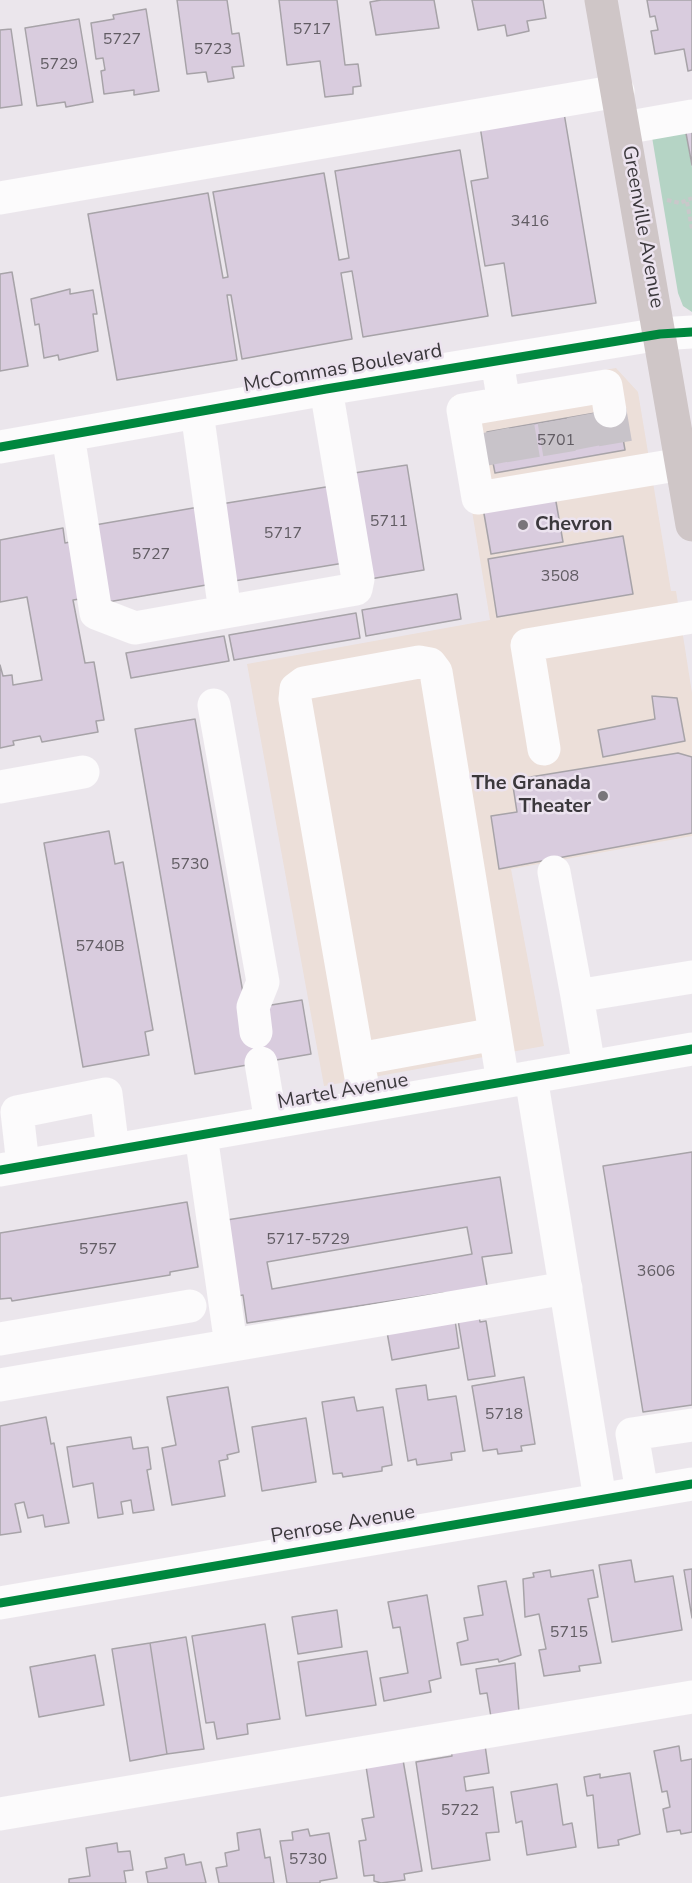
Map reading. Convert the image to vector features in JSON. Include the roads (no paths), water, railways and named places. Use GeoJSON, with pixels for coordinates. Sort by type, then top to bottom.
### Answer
{"type":"FeatureCollection","features":[{"type":"Feature","properties":{"kind":"main road","name":"Greenville Avenue"},"geometry":{"type":"LineString","coordinates":[[601,0],[624,128],[676,333],[683,416],[682,464],[691,512]]}},
{"type":"Feature","properties":{"kind":"street"},"geometry":{"type":"LineString","coordinates":[[0,198],[618,91]]}},
{"type":"Feature","properties":{"kind":"street"},"geometry":{"type":"LineString","coordinates":[[624,128],[692,116]]}},
{"type":"Feature","properties":{"kind":"street","name":"McCommas Boulevard"},"geometry":{"type":"LineString","coordinates":[[0,447],[326,389],[676,333]]}},
{"type":"Feature","properties":{"kind":"street"},"geometry":{"type":"LineString","coordinates":[[573,349],[575,407],[503,414],[463,410],[478,498],[515,481],[591,468],[682,464]]}},
{"type":"Feature","properties":{"kind":"street"},"geometry":{"type":"LineString","coordinates":[[497,361],[503,414]]}},
{"type":"Feature","properties":{"kind":"street"},"geometry":{"type":"LineString","coordinates":[[68,435],[96,613],[135,628],[356,589],[358,579],[326,389]]}},
{"type":"Feature","properties":{"kind":"street"},"geometry":{"type":"LineString","coordinates":[[197,412],[225,612]]}},
{"type":"Feature","properties":{"kind":"street"},"geometry":{"type":"LineString","coordinates":[[544,749],[526,645],[692,617]]}},
{"type":"Feature","properties":{"kind":"street"},"geometry":{"type":"LineString","coordinates":[[366,1106],[295,699],[296,689],[304,683],[419,662],[430,664],[436,672],[495,1034],[517,1079],[566,1288],[600,1499]]}},
{"type":"Feature","properties":{"kind":"street"},"geometry":{"type":"LineString","coordinates":[[214,705],[263,982],[253,1007],[272,1122]]}},
{"type":"Feature","properties":{"kind":"street"},"geometry":{"type":"LineString","coordinates":[[0,787],[83,772]]}},
{"type":"Feature","properties":{"kind":"street"},"geometry":{"type":"LineString","coordinates":[[554,872],[589,1067]]}},
{"type":"Feature","properties":{"kind":"street"},"geometry":{"type":"LineString","coordinates":[[577,996],[692,976]]}},
{"type":"Feature","properties":{"kind":"street"},"geometry":{"type":"LineString","coordinates":[[359,1059],[495,1034]]}},
{"type":"Feature","properties":{"kind":"street"},"geometry":{"type":"LineString","coordinates":[[424,1047],[433,1094]]}},
{"type":"Feature","properties":{"kind":"street","name":"Martel Avenue"},"geometry":{"type":"LineString","coordinates":[[11,1168],[692,1049]]}},
{"type":"Feature","properties":{"kind":"street"},"geometry":{"type":"LineString","coordinates":[[11,1168],[17,1112],[106,1094],[113,1150]]}},
{"type":"Feature","properties":{"kind":"street"},"geometry":{"type":"LineString","coordinates":[[201,1135],[231,1345]]}},
{"type":"Feature","properties":{"kind":"street"},"geometry":{"type":"LineString","coordinates":[[0,1385],[566,1288]]}},
{"type":"Feature","properties":{"kind":"street"},"geometry":{"type":"LineString","coordinates":[[0,1339],[190,1306]]}},
{"type":"Feature","properties":{"kind":"street"},"geometry":{"type":"LineString","coordinates":[[642,1492],[632,1434],[692,1425]]}},
{"type":"Feature","properties":{"kind":"street","name":"Penrose Avenue"},"geometry":{"type":"LineString","coordinates":[[0,1603],[692,1484]]}},
{"type":"Feature","properties":{"kind":"street"},"geometry":{"type":"LineString","coordinates":[[0,1814],[692,1698]]}},
{"type":"Feature","properties":{"kind":"tunnel"},"geometry":{"type":"LineString","coordinates":[[610,411],[617,452]]}},
{"type":"Feature","properties":{"kind":"tunnel"},"geometry":{"type":"LineString","coordinates":[[583,415],[591,457]]}},
{"type":"Feature","properties":{"kind":"tunnel"},"geometry":{"type":"LineString","coordinates":[[554,421],[561,462]]}},
{"type":"Feature","properties":{"kind":"tunnel"},"geometry":{"type":"LineString","coordinates":[[518,427],[525,468]]}},
{"type":"Feature","properties":{"kind":"tunnel"},"geometry":{"type":"LineString","coordinates":[[493,431],[501,472]]}},
{"type":"Feature","properties":{"kind":"place","name":"Chevron"},"geometry":{"type":"Point","coordinates":[523,525]}},
{"type":"Feature","properties":{"kind":"place","name":"The Granada Theater"},"geometry":{"type":"Point","coordinates":[603,796]}}]}
